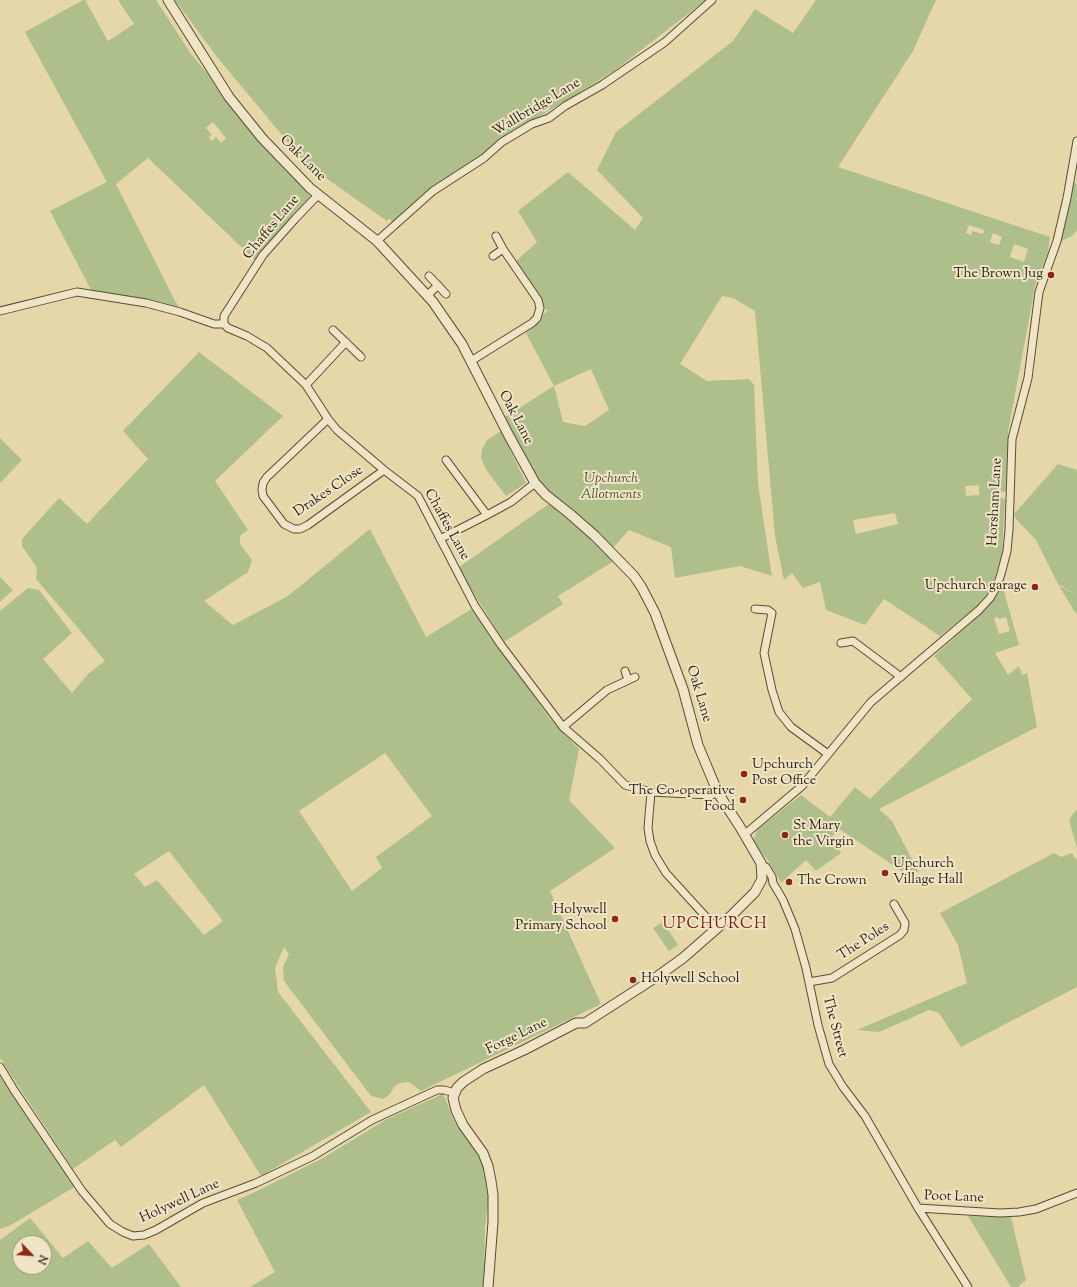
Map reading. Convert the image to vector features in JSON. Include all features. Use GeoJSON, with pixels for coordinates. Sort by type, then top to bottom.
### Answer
{"type":"FeatureCollection","features":[{"type":"Feature","properties":{"kind":"street","name":"Oak Lane"},"geometry":{"type":"LineString","coordinates":[[168,0],[229,97],[262,138],[318,195],[377,241],[428,295],[453,330],[471,361],[535,483],[546,495],[600,541],[634,576],[642,588],[660,626],[683,689],[698,745],[718,793],[760,860],[761,880],[757,889]]}},
{"type":"Feature","properties":{"kind":"street","name":"Wallbridge Lane"},"geometry":{"type":"LineString","coordinates":[[377,241],[433,191],[484,158],[502,142],[532,124],[549,118],[565,106],[602,85],[665,42],[712,0]]}},
{"type":"Feature","properties":{"kind":"street","name":"Horsham Lane"},"geometry":{"type":"LineString","coordinates":[[744,835],[802,786],[879,694],[901,677],[982,607],[993,593],[1002,574],[1007,551],[1012,439],[1028,378],[1039,292],[1057,242],[1067,198],[1077,141]]}},
{"type":"Feature","properties":{"kind":"street","name":"Chaffes Lane"},"geometry":{"type":"LineString","coordinates":[[318,195],[263,255],[224,316],[224,324],[228,328],[247,336],[268,348],[306,385],[337,430],[384,470],[418,496],[474,606],[501,645],[563,727],[600,759],[625,785],[651,792],[707,795],[718,793]]}},
{"type":"Feature","properties":{"kind":"street"},"geometry":{"type":"LineString","coordinates":[[471,361],[532,323],[537,318],[540,308],[538,300],[503,249],[496,236]]}},
{"type":"Feature","properties":{"kind":"street"},"geometry":{"type":"LineString","coordinates":[[492,256],[503,249]]}},
{"type":"Feature","properties":{"kind":"street"},"geometry":{"type":"LineString","coordinates":[[429,276],[446,294]]}},
{"type":"Feature","properties":{"kind":"street"},"geometry":{"type":"LineString","coordinates":[[428,295],[438,285]]}},
{"type":"Feature","properties":{"kind":"street"},"geometry":{"type":"LineString","coordinates":[[0,311],[76,292],[146,303],[180,312],[214,324],[224,324]]}},
{"type":"Feature","properties":{"kind":"street"},"geometry":{"type":"LineString","coordinates":[[333,330],[361,357]]}},
{"type":"Feature","properties":{"kind":"street"},"geometry":{"type":"LineString","coordinates":[[306,385],[346,342]]}},
{"type":"Feature","properties":{"kind":"street","name":"Drakes Close"},"geometry":{"type":"LineString","coordinates":[[328,419],[272,472],[263,483],[263,496],[284,524],[294,529],[300,529],[308,525],[384,470]]}},
{"type":"Feature","properties":{"kind":"street"},"geometry":{"type":"LineString","coordinates":[[446,460],[487,515]]}},
{"type":"Feature","properties":{"kind":"street"},"geometry":{"type":"LineString","coordinates":[[440,539],[511,502],[535,483]]}},
{"type":"Feature","properties":{"kind":"street"},"geometry":{"type":"LineString","coordinates":[[755,609],[767,610],[772,614],[764,653],[772,690],[779,712],[791,727],[828,754]]}},
{"type":"Feature","properties":{"kind":"street"},"geometry":{"type":"LineString","coordinates":[[841,643],[853,641],[901,677]]}},
{"type":"Feature","properties":{"kind":"street"},"geometry":{"type":"LineString","coordinates":[[563,727],[607,690],[631,679],[625,671]]}},
{"type":"Feature","properties":{"kind":"street"},"geometry":{"type":"LineString","coordinates":[[651,792],[648,828],[655,855],[666,873],[717,929]]}},
{"type":"Feature","properties":{"kind":"street","name":"The Street"},"geometry":{"type":"LineString","coordinates":[[761,864],[766,867],[773,878],[773,883],[783,900],[795,929],[829,1064],[843,1088],[865,1116],[918,1208]]}},
{"type":"Feature","properties":{"kind":"street"},"geometry":{"type":"LineString","coordinates":[[761,880],[773,883]]}},
{"type":"Feature","properties":{"kind":"street","name":"Forge Lane"},"geometry":{"type":"LineString","coordinates":[[455,1093],[463,1082],[483,1069],[576,1023],[585,1023],[591,1020],[658,976],[690,953],[741,907],[757,889]]}},
{"type":"Feature","properties":{"kind":"street","name":"The Poles"},"geometry":{"type":"LineString","coordinates":[[809,982],[832,978],[900,935],[904,930],[905,923],[894,904]]}},
{"type":"Feature","properties":{"kind":"street","name":"Holywell Lane"},"geometry":{"type":"LineString","coordinates":[[0,1067],[82,1191],[110,1224],[133,1236],[144,1235],[156,1230],[203,1203],[256,1183],[313,1156],[372,1120],[437,1090],[445,1090],[455,1093]]}},
{"type":"Feature","properties":{"kind":"street"},"geometry":{"type":"LineString","coordinates":[[455,1093],[454,1102],[456,1113],[483,1153],[488,1166],[491,1181],[493,1195],[493,1222],[488,1287]]}},
{"type":"Feature","properties":{"kind":"street","name":"Poot Lane"},"geometry":{"type":"LineString","coordinates":[[918,1208],[1000,1213],[1019,1212],[1036,1209],[1077,1193]]}},
{"type":"Feature","properties":{"kind":"street","name":"Poot Lane"},"geometry":{"type":"LineString","coordinates":[[918,1208],[968,1287]]}},
{"type":"Feature","properties":{"kind":"green space"},"geometry":{"type":"Polygon","coordinates":[[[85,0],[108,41],[134,24],[118,0],[156,0],[191,54],[311,197],[255,260],[148,158],[116,184],[175,301],[180,308],[91,290],[50,211],[107,182],[25,32],[85,0]],[[213,122],[206,128],[212,135],[209,137],[212,141],[216,137],[221,143],[226,138],[213,122]]]}},
{"type":"Feature","properties":{"kind":"green space"},"geometry":{"type":"Polygon","coordinates":[[[175,0],[706,0],[614,71],[498,142],[490,149],[433,187],[392,223],[390,218],[387,221],[306,164],[217,57],[175,0]]]}},
{"type":"Feature","properties":{"kind":"green space","name":"Upchurch Allotments"},"geometry":{"type":"Polygon","coordinates":[[[816,0],[936,0],[913,51],[838,167],[1050,237],[1048,252],[1035,287],[1008,432],[1007,491],[998,493],[999,496],[1005,500],[1002,554],[991,589],[976,607],[940,636],[884,599],[865,625],[826,610],[820,582],[803,588],[792,573],[784,580],[775,536],[755,311],[733,298],[722,296],[680,364],[707,381],[749,379],[754,385],[758,484],[772,576],[740,566],[675,578],[671,547],[629,530],[612,549],[539,483],[503,418],[554,386],[526,333],[547,311],[515,262],[537,242],[518,211],[568,172],[635,230],[643,218],[597,170],[616,132],[733,41],[755,9],[793,33],[816,0]],[[969,225],[966,233],[971,235],[972,231],[983,234],[984,230],[969,225]],[[993,233],[990,242],[999,245],[1002,237],[993,233]],[[1014,244],[1010,257],[1024,262],[1028,249],[1014,244]],[[591,369],[554,386],[563,422],[585,426],[609,410],[591,369]],[[979,485],[965,486],[966,496],[979,495],[979,485]],[[895,513],[853,520],[856,534],[898,524],[895,513]]]}},
{"type":"Feature","properties":{"kind":"green space"},"geometry":{"type":"Polygon","coordinates":[[[1074,183],[1077,184],[1077,230],[1072,236],[1059,242],[1074,183]]]}},
{"type":"Feature","properties":{"kind":"green space"},"geometry":{"type":"Polygon","coordinates":[[[199,352],[283,416],[215,481],[248,530],[240,536],[240,544],[252,560],[248,572],[204,601],[233,625],[288,596],[370,529],[426,637],[473,608],[549,718],[579,749],[569,800],[615,848],[550,891],[601,1004],[421,1091],[409,1082],[400,1083],[383,1099],[371,1096],[284,981],[283,967],[289,954],[284,947],[275,968],[278,992],[371,1112],[261,1176],[204,1085],[121,1147],[115,1140],[73,1169],[0,1058],[0,611],[28,588],[39,590],[72,633],[43,659],[72,693],[89,673],[105,661],[36,579],[37,568],[22,546],[22,539],[59,498],[87,524],[148,459],[123,431],[199,352]],[[385,753],[299,811],[352,891],[382,868],[376,857],[432,816],[385,753]],[[169,851],[134,874],[145,887],[157,880],[204,935],[223,921],[169,851]]]}},
{"type":"Feature","properties":{"kind":"green space"},"geometry":{"type":"Polygon","coordinates":[[[501,431],[526,483],[506,496],[487,471],[481,458],[482,449],[487,440],[501,431]]]}},
{"type":"Feature","properties":{"kind":"green space"},"geometry":{"type":"Polygon","coordinates":[[[0,438],[22,460],[0,483],[0,438]]]}},
{"type":"Feature","properties":{"kind":"green space"},"geometry":{"type":"Polygon","coordinates":[[[1058,464],[1077,470],[1077,595],[1058,584],[1036,540],[1016,519],[1014,514],[1058,464]]]}},
{"type":"Feature","properties":{"kind":"green space"},"geometry":{"type":"Polygon","coordinates":[[[550,503],[614,561],[558,596],[563,604],[504,642],[458,568],[550,503]]]}},
{"type":"Feature","properties":{"kind":"green space"},"geometry":{"type":"Polygon","coordinates":[[[0,577],[13,590],[0,602],[0,577]]]}},
{"type":"Feature","properties":{"kind":"green space"},"geometry":{"type":"Polygon","coordinates":[[[1059,586],[1077,595],[1077,614],[1075,612],[1059,586]]]}},
{"type":"Feature","properties":{"kind":"green space"},"geometry":{"type":"Polygon","coordinates":[[[1003,588],[1019,645],[995,653],[1008,675],[1019,666],[1022,675],[1027,673],[1037,727],[879,809],[892,821],[918,871],[909,876],[841,830],[832,836],[841,853],[816,871],[806,860],[781,883],[769,862],[753,841],[757,830],[801,795],[830,817],[855,787],[870,799],[972,699],[934,656],[977,617],[1003,588]],[[998,617],[994,618],[999,634],[1010,631],[1006,617],[999,619],[998,617]]]}},
{"type":"Feature","properties":{"kind":"green space"},"geometry":{"type":"Polygon","coordinates":[[[1077,810],[1077,848],[1069,820],[1077,810]]]}},
{"type":"Feature","properties":{"kind":"green space"},"geometry":{"type":"Polygon","coordinates":[[[1054,853],[1061,857],[1072,853],[1077,861],[1077,987],[961,1047],[939,1013],[929,1010],[879,1032],[857,1030],[967,983],[958,945],[940,913],[1054,853]]]}},
{"type":"Feature","properties":{"kind":"green space"},"geometry":{"type":"Polygon","coordinates":[[[663,922],[678,945],[669,951],[653,928],[663,922]]]}},
{"type":"Feature","properties":{"kind":"green space"},"geometry":{"type":"Polygon","coordinates":[[[0,1077],[76,1186],[11,1225],[0,1229],[0,1077]]]}},
{"type":"Feature","properties":{"kind":"green space"},"geometry":{"type":"Polygon","coordinates":[[[443,1094],[455,1122],[482,1161],[489,1197],[485,1226],[484,1287],[250,1287],[275,1272],[237,1200],[323,1158],[387,1119],[443,1094]]]}},
{"type":"Feature","properties":{"kind":"green space"},"geometry":{"type":"Polygon","coordinates":[[[968,1216],[1011,1217],[1026,1280],[1018,1287],[1011,1287],[968,1216]]]}},
{"type":"Feature","properties":{"kind":"green space"},"geometry":{"type":"Polygon","coordinates":[[[30,1218],[44,1235],[12,1235],[12,1275],[52,1275],[52,1245],[63,1258],[88,1241],[112,1268],[149,1244],[181,1287],[0,1287],[0,1240],[30,1218]]]}},
{"type":"Feature","properties":{"kind":"place","name":"The Brown Jug"},"geometry":{"type":"Point","coordinates":[1051,275]}},
{"type":"Feature","properties":{"kind":"place","name":"Upchurch garage"},"geometry":{"type":"Point","coordinates":[1035,587]}},
{"type":"Feature","properties":{"kind":"place","name":"Upchurch Post Office"},"geometry":{"type":"Point","coordinates":[744,774]}},
{"type":"Feature","properties":{"kind":"place","name":"The Co-operative Food"},"geometry":{"type":"Point","coordinates":[743,800]}},
{"type":"Feature","properties":{"kind":"place","name":"St Mary the Virgin"},"geometry":{"type":"Point","coordinates":[785,835]}},
{"type":"Feature","properties":{"kind":"place","name":"Upchurch Village Hall"},"geometry":{"type":"Point","coordinates":[885,873]}},
{"type":"Feature","properties":{"kind":"place","name":"The Crown"},"geometry":{"type":"Point","coordinates":[789,882]}},
{"type":"Feature","properties":{"kind":"place","name":"Holywell Primary School"},"geometry":{"type":"Point","coordinates":[615,919]}},
{"type":"Feature","properties":{"kind":"place","name":"Holywell School"},"geometry":{"type":"Point","coordinates":[633,980]}},
{"type":"Feature","properties":{"kind":"district","name":"UPCHURCH"},"geometry":{"type":"Point","coordinates":[715,925]}}]}
